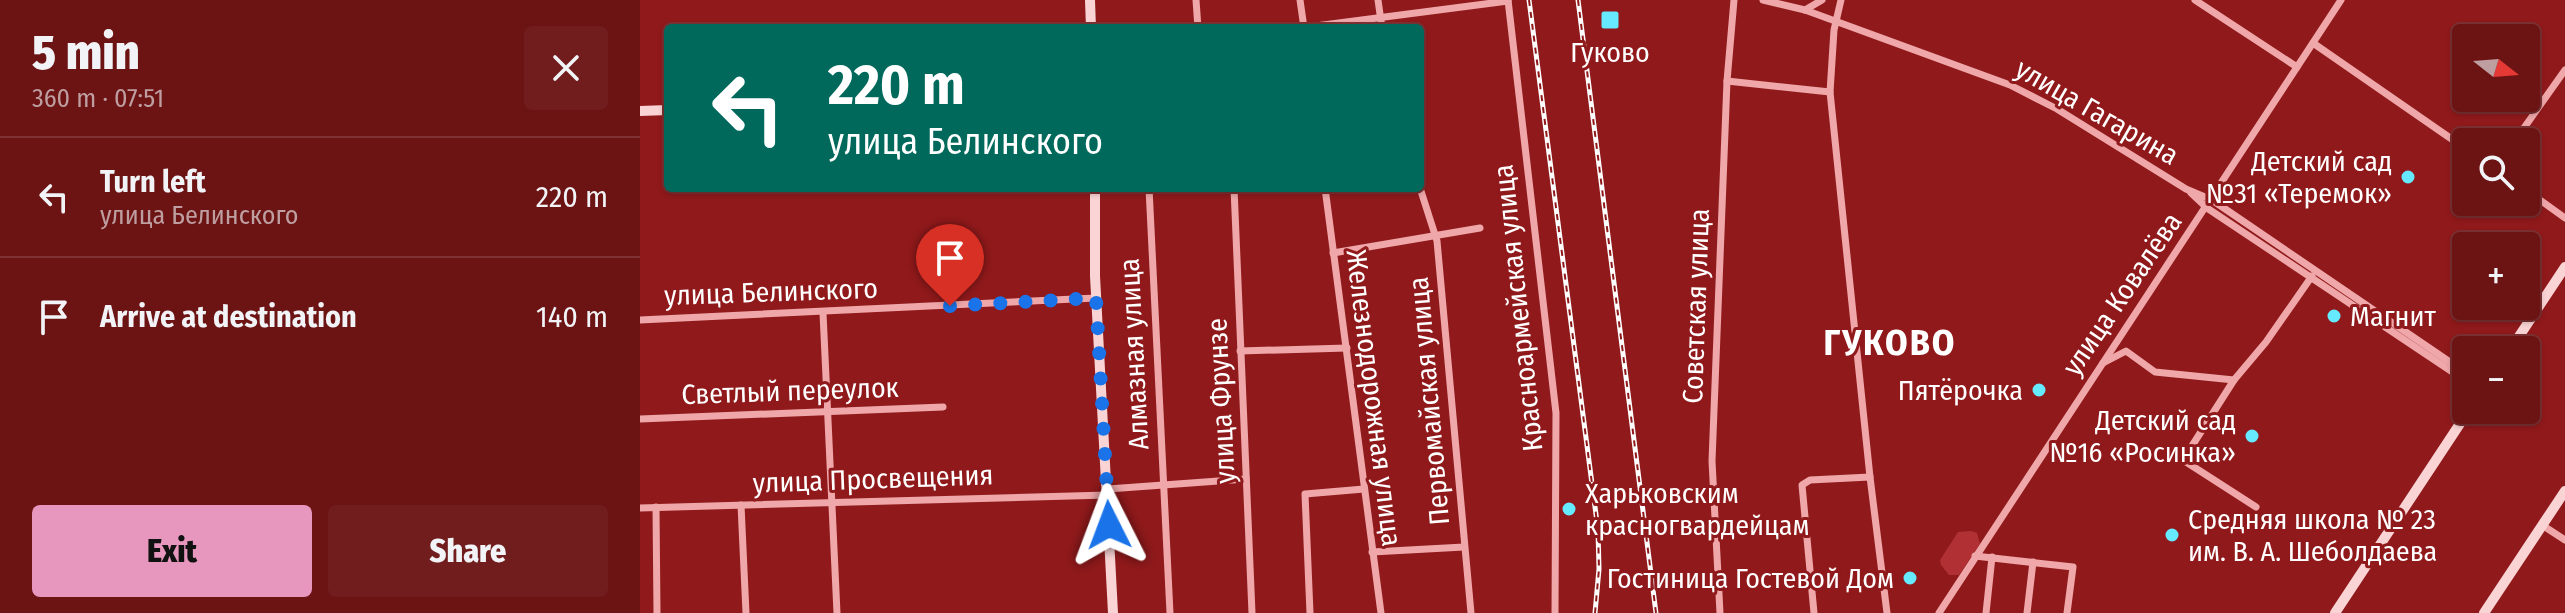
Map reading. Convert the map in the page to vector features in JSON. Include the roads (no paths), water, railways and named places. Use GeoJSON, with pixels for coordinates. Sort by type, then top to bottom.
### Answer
{"type":"FeatureCollection","features":[{"type":"Feature","properties":{"kind":"street"},"geometry":{"type":"LineString","coordinates":[[1090,0],[1091,24]]}},
{"type":"Feature","properties":{"kind":"street"},"geometry":{"type":"LineString","coordinates":[[1196,0],[1198,24]]}},
{"type":"Feature","properties":{"kind":"street"},"geometry":{"type":"LineString","coordinates":[[1300,0],[1303,24]]}},
{"type":"Feature","properties":{"kind":"street"},"geometry":{"type":"LineString","coordinates":[[1378,0],[1381,24]]}},
{"type":"Feature","properties":{"kind":"street"},"geometry":{"type":"LineString","coordinates":[[1334,24],[1508,0]]}},
{"type":"Feature","properties":{"kind":"street","name":"Красноармейская улица"},"geometry":{"type":"LineString","coordinates":[[1508,0],[1556,413],[1555,613]]}},
{"type":"Feature","properties":{"kind":"street","name":"Советская улица"},"geometry":{"type":"LineString","coordinates":[[1720,613],[1712,461],[1727,81],[1734,0]]}},
{"type":"Feature","properties":{"kind":"street","name":"улица Гагарина"},"geometry":{"type":"LineString","coordinates":[[1763,0],[1837,21],[2010,85],[2092,129],[2452,364]]}},
{"type":"Feature","properties":{"kind":"street"},"geometry":{"type":"LineString","coordinates":[[1805,10],[1822,0]]}},
{"type":"Feature","properties":{"kind":"street"},"geometry":{"type":"LineString","coordinates":[[1841,0],[1830,92],[1887,613]]}},
{"type":"Feature","properties":{"kind":"street"},"geometry":{"type":"LineString","coordinates":[[2195,0],[2297,67]]}},
{"type":"Feature","properties":{"kind":"street","name":"улица Ковалёва"},"geometry":{"type":"LineString","coordinates":[[1939,613],[2341,0]]}},
{"type":"Feature","properties":{"kind":"street"},"geometry":{"type":"LineString","coordinates":[[2313,43],[2452,139]]}},
{"type":"Feature","properties":{"kind":"street"},"geometry":{"type":"LineString","coordinates":[[2524,128],[2565,70]]}},
{"type":"Feature","properties":{"kind":"street"},"geometry":{"type":"LineString","coordinates":[[1727,81],[1830,92]]}},
{"type":"Feature","properties":{"kind":"street"},"geometry":{"type":"LineString","coordinates":[[640,111],[664,110]]}},
{"type":"Feature","properties":{"kind":"street"},"geometry":{"type":"LineString","coordinates":[[1095,192],[1096,298],[1113,613]]}},
{"type":"Feature","properties":{"kind":"street","name":"Алмазная улица"},"geometry":{"type":"LineString","coordinates":[[1149,192],[1170,613]]}},
{"type":"Feature","properties":{"kind":"street","name":"улица Фрунзе"},"geometry":{"type":"LineString","coordinates":[[1234,192],[1252,613]]}},
{"type":"Feature","properties":{"kind":"street","name":"Железнодорожная улица"},"geometry":{"type":"LineString","coordinates":[[1325,192],[1381,613]]}},
{"type":"Feature","properties":{"kind":"street","name":"Первомайская улица"},"geometry":{"type":"LineString","coordinates":[[1421,192],[1435,235],[1471,613]]}},
{"type":"Feature","properties":{"kind":"street"},"geometry":{"type":"LineString","coordinates":[[2540,200],[2565,218]]}},
{"type":"Feature","properties":{"kind":"street","name":"улица Гагарина"},"geometry":{"type":"LineString","coordinates":[[2209,204],[2452,371]]}},
{"type":"Feature","properties":{"kind":"street"},"geometry":{"type":"LineString","coordinates":[[1333,253],[1480,228]]}},
{"type":"Feature","properties":{"kind":"street"},"geometry":{"type":"LineString","coordinates":[[2519,336],[2565,267]]}},
{"type":"Feature","properties":{"kind":"street"},"geometry":{"type":"LineString","coordinates":[[2256,507],[2183,460],[2234,380],[2266,342],[2312,276]]}},
{"type":"Feature","properties":{"kind":"street","name":"улица Белинского"},"geometry":{"type":"LineString","coordinates":[[640,320],[1096,298]]}},
{"type":"Feature","properties":{"kind":"street"},"geometry":{"type":"LineString","coordinates":[[823,313],[837,613]]}},
{"type":"Feature","properties":{"kind":"street"},"geometry":{"type":"LineString","coordinates":[[1240,351],[1347,348]]}},
{"type":"Feature","properties":{"kind":"street"},"geometry":{"type":"LineString","coordinates":[[2101,364],[2126,351],[2155,372],[2234,380]]}},
{"type":"Feature","properties":{"kind":"street","name":"Светлый переулок"},"geometry":{"type":"LineString","coordinates":[[640,419],[943,407]]}},
{"type":"Feature","properties":{"kind":"street"},"geometry":{"type":"LineString","coordinates":[[2335,613],[2460,424]]}},
{"type":"Feature","properties":{"kind":"street"},"geometry":{"type":"LineString","coordinates":[[1814,613],[1802,485],[1810,480],[1870,477]]}},
{"type":"Feature","properties":{"kind":"street","name":"улица Просвещения"},"geometry":{"type":"LineString","coordinates":[[640,508],[1108,492],[1246,479]]}},
{"type":"Feature","properties":{"kind":"street"},"geometry":{"type":"LineString","coordinates":[[1310,613],[1305,494],[1364,489]]}},
{"type":"Feature","properties":{"kind":"street"},"geometry":{"type":"LineString","coordinates":[[2484,613],[2565,491]]}},
{"type":"Feature","properties":{"kind":"street"},"geometry":{"type":"LineString","coordinates":[[741,505],[746,613]]}},
{"type":"Feature","properties":{"kind":"street"},"geometry":{"type":"LineString","coordinates":[[656,507],[657,613]]}},
{"type":"Feature","properties":{"kind":"street"},"geometry":{"type":"LineString","coordinates":[[2542,525],[2565,540]]}},
{"type":"Feature","properties":{"kind":"street"},"geometry":{"type":"LineString","coordinates":[[1372,552],[1464,547]]}},
{"type":"Feature","properties":{"kind":"street"},"geometry":{"type":"LineString","coordinates":[[1975,556],[2073,567],[2067,613]]}},
{"type":"Feature","properties":{"kind":"street"},"geometry":{"type":"LineString","coordinates":[[1986,613],[1992,557]]}},
{"type":"Feature","properties":{"kind":"street"},"geometry":{"type":"LineString","coordinates":[[2027,613],[2033,562]]}},
{"type":"Feature","properties":{"kind":"railway"},"geometry":{"type":"LineString","coordinates":[[1529,0],[1598,530],[1599,569],[1595,613]]}},
{"type":"Feature","properties":{"kind":"railway"},"geometry":{"type":"LineString","coordinates":[[1578,0],[1656,613]]}},
{"type":"Feature","properties":{"kind":"place","name":"Гуково"},"geometry":{"type":"Point","coordinates":[1610,20]}},
{"type":"Feature","properties":{"kind":"place","name":"Детский сад №31 «Теремок»"},"geometry":{"type":"Point","coordinates":[2408,177]}},
{"type":"Feature","properties":{"kind":"place","name":"Магнит"},"geometry":{"type":"Point","coordinates":[2334,316]}},
{"type":"Feature","properties":{"kind":"place","name":"Пятёрочка"},"geometry":{"type":"Point","coordinates":[2039,390]}},
{"type":"Feature","properties":{"kind":"place","name":"Детский сад №16 «Росинка»"},"geometry":{"type":"Point","coordinates":[2252,436]}},
{"type":"Feature","properties":{"kind":"place","name":"Харьковским красногвардейцам"},"geometry":{"type":"Point","coordinates":[1569,509]}},
{"type":"Feature","properties":{"kind":"place","name":"Средняя школа № 23 им. В. А. Шеболдаева"},"geometry":{"type":"Point","coordinates":[2172,535]}},
{"type":"Feature","properties":{"kind":"place","name":"Гостиница Гостевой Дом"},"geometry":{"type":"Point","coordinates":[1910,578]}},
{"type":"Feature","properties":{"kind":"district","name":"ГУКОВО"},"geometry":{"type":"Point","coordinates":[1890,343]}}]}
